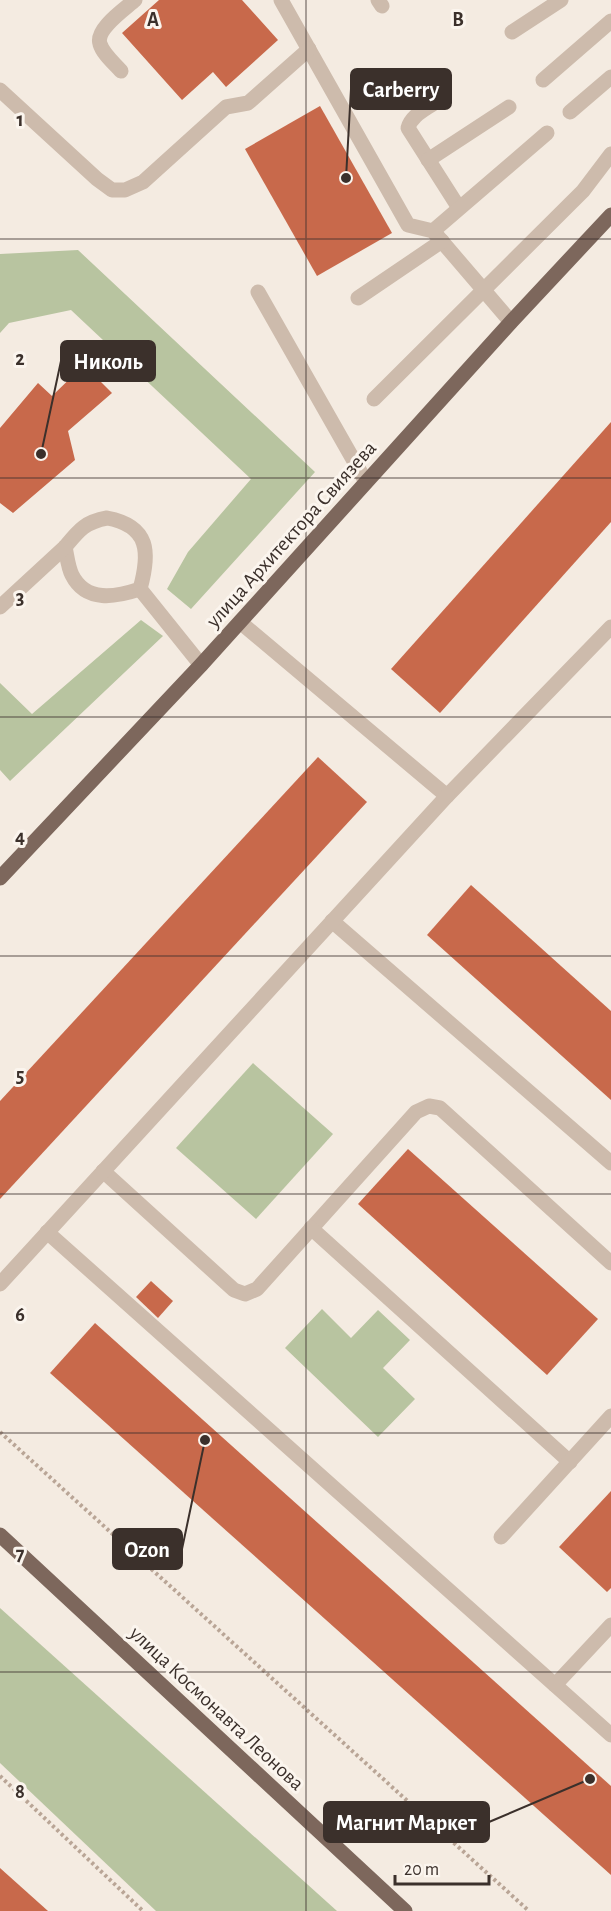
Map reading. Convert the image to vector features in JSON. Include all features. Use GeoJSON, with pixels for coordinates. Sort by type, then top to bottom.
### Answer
{"type":"FeatureCollection","features":[{"type":"Feature","properties":{"kind":"main road","name":"улица Архитектора Свиязева"},"geometry":{"type":"LineString","coordinates":[[0,878],[240,622],[511,322],[611,215]]}},
{"type":"Feature","properties":{"kind":"main road","name":"улица Космонавта Леонова"},"geometry":{"type":"LineString","coordinates":[[0,1535],[405,1911]]}},
{"type":"Feature","properties":{"kind":"lane"},"geometry":{"type":"LineString","coordinates":[[121,71],[104,51],[99,41],[100,33],[135,0]]}},
{"type":"Feature","properties":{"kind":"lane"},"geometry":{"type":"LineString","coordinates":[[281,0],[408,225],[437,236],[511,322]]}},
{"type":"Feature","properties":{"kind":"lane"},"geometry":{"type":"LineString","coordinates":[[512,32],[561,0]]}},
{"type":"Feature","properties":{"kind":"lane"},"geometry":{"type":"LineString","coordinates":[[543,80],[611,21]]}},
{"type":"Feature","properties":{"kind":"lane"},"geometry":{"type":"LineString","coordinates":[[0,90],[97,179],[112,190],[125,190],[143,182],[226,107],[248,103],[309,49]]}},
{"type":"Feature","properties":{"kind":"lane"},"geometry":{"type":"LineString","coordinates":[[570,112],[611,77]]}},
{"type":"Feature","properties":{"kind":"lane"},"geometry":{"type":"LineString","coordinates":[[434,103],[417,115],[408,128],[459,208]]}},
{"type":"Feature","properties":{"kind":"lane"},"geometry":{"type":"LineString","coordinates":[[428,160],[509,107]]}},
{"type":"Feature","properties":{"kind":"lane"},"geometry":{"type":"LineString","coordinates":[[358,298],[437,236],[459,208],[547,133]]}},
{"type":"Feature","properties":{"kind":"lane"},"geometry":{"type":"LineString","coordinates":[[374,399],[583,191],[611,154]]}},
{"type":"Feature","properties":{"kind":"lane"},"geometry":{"type":"LineString","coordinates":[[258,292],[366,482]]}},
{"type":"Feature","properties":{"kind":"lane"},"geometry":{"type":"LineString","coordinates":[[0,607],[65,547],[82,527],[94,520],[107,518],[122,520],[135,528],[146,548],[146,567],[140,589]]}},
{"type":"Feature","properties":{"kind":"lane"},"geometry":{"type":"LineString","coordinates":[[65,547],[71,574],[81,587],[100,597],[122,595],[140,589]]}},
{"type":"Feature","properties":{"kind":"lane"},"geometry":{"type":"LineString","coordinates":[[140,589],[201,664]]}},
{"type":"Feature","properties":{"kind":"lane"},"geometry":{"type":"LineString","coordinates":[[240,622],[447,796]]}},
{"type":"Feature","properties":{"kind":"lane"},"geometry":{"type":"LineString","coordinates":[[0,1284],[447,796],[611,627]]}},
{"type":"Feature","properties":{"kind":"lane"},"geometry":{"type":"LineString","coordinates":[[332,921],[611,1163]]}},
{"type":"Feature","properties":{"kind":"lane"},"geometry":{"type":"LineString","coordinates":[[103,1171],[234,1290],[245,1294],[257,1289],[416,1112],[429,1106],[440,1108],[611,1263]]}},
{"type":"Feature","properties":{"kind":"lane"},"geometry":{"type":"LineString","coordinates":[[311,1228],[570,1462]]}},
{"type":"Feature","properties":{"kind":"lane"},"geometry":{"type":"LineString","coordinates":[[47,1232],[611,1735]]}},
{"type":"Feature","properties":{"kind":"lane"},"geometry":{"type":"LineString","coordinates":[[501,1537],[611,1416]]}},
{"type":"Feature","properties":{"kind":"lane"},"geometry":{"type":"LineString","coordinates":[[555,1685],[611,1625]]}},
{"type":"Feature","properties":{"kind":"path"},"geometry":{"type":"LineString","coordinates":[[0,1432],[529,1911]]}},
{"type":"Feature","properties":{"kind":"path"},"geometry":{"type":"LineString","coordinates":[[0,1776],[143,1911]]}},
{"type":"Feature","properties":{"kind":"green space"},"geometry":{"type":"Polygon","coordinates":[[[78,250],[315,472],[191,609],[167,589],[188,552],[251,479],[71,310],[9,323],[0,333],[0,254],[78,250]]]}},
{"type":"Feature","properties":{"kind":"green space"},"geometry":{"type":"Polygon","coordinates":[[[141,620],[163,636],[10,781],[0,770],[0,683],[32,714],[141,620]]]}},
{"type":"Feature","properties":{"kind":"green space"},"geometry":{"type":"Polygon","coordinates":[[[253,1063],[333,1134],[256,1219],[176,1148],[253,1063]]]}},
{"type":"Feature","properties":{"kind":"green space"},"geometry":{"type":"Polygon","coordinates":[[[322,1309],[351,1338],[378,1310],[410,1340],[383,1368],[415,1399],[378,1437],[285,1348],[322,1309]]]}},
{"type":"Feature","properties":{"kind":"green space"},"geometry":{"type":"Polygon","coordinates":[[[0,1608],[337,1911],[156,1911],[0,1763],[0,1608]]]}},
{"type":"Feature","properties":{"kind":"building"},"geometry":{"type":"Polygon","coordinates":[[[159,0],[242,0],[278,40],[226,87],[213,72],[182,100],[122,33],[159,0]]]}},
{"type":"Feature","properties":{"kind":"building"},"geometry":{"type":"Polygon","coordinates":[[[320,106],[392,233],[317,276],[245,149],[320,106]]]}},
{"type":"Feature","properties":{"kind":"building"},"geometry":{"type":"Polygon","coordinates":[[[84,365],[112,393],[68,431],[75,460],[13,513],[0,503],[0,428],[38,383],[52,396],[84,365]]]}},
{"type":"Feature","properties":{"kind":"building"},"geometry":{"type":"Polygon","coordinates":[[[611,422],[611,522],[440,713],[391,669],[611,422]]]}},
{"type":"Feature","properties":{"kind":"building"},"geometry":{"type":"Polygon","coordinates":[[[318,757],[367,802],[0,1199],[0,1101],[318,757]]]}},
{"type":"Feature","properties":{"kind":"building"},"geometry":{"type":"Polygon","coordinates":[[[471,885],[611,1011],[611,1100],[427,935],[471,885]]]}},
{"type":"Feature","properties":{"kind":"building"},"geometry":{"type":"Polygon","coordinates":[[[408,1149],[598,1319],[547,1375],[358,1204],[408,1149]]]}},
{"type":"Feature","properties":{"kind":"building"},"geometry":{"type":"Polygon","coordinates":[[[151,1281],[173,1301],[158,1318],[136,1297],[151,1281]]]}},
{"type":"Feature","properties":{"kind":"building"},"geometry":{"type":"Polygon","coordinates":[[[95,1323],[611,1786],[611,1875],[50,1373],[95,1323]]]}},
{"type":"Feature","properties":{"kind":"building"},"geometry":{"type":"Polygon","coordinates":[[[611,1491],[611,1588],[607,1592],[559,1547],[611,1491]]]}},
{"type":"Feature","properties":{"kind":"building"},"geometry":{"type":"Polygon","coordinates":[[[0,1868],[48,1911],[0,1911],[0,1868]]]}},
{"type":"Feature","properties":{"kind":"place","name":"Carberry"},"geometry":{"type":"Point","coordinates":[346,178]}},
{"type":"Feature","properties":{"kind":"place","name":"Николь"},"geometry":{"type":"Point","coordinates":[41,454]}},
{"type":"Feature","properties":{"kind":"place","name":"Ozon"},"geometry":{"type":"Point","coordinates":[205,1440]}},
{"type":"Feature","properties":{"kind":"place","name":"Магнит Маркет"},"geometry":{"type":"Point","coordinates":[590,1779]}}]}
